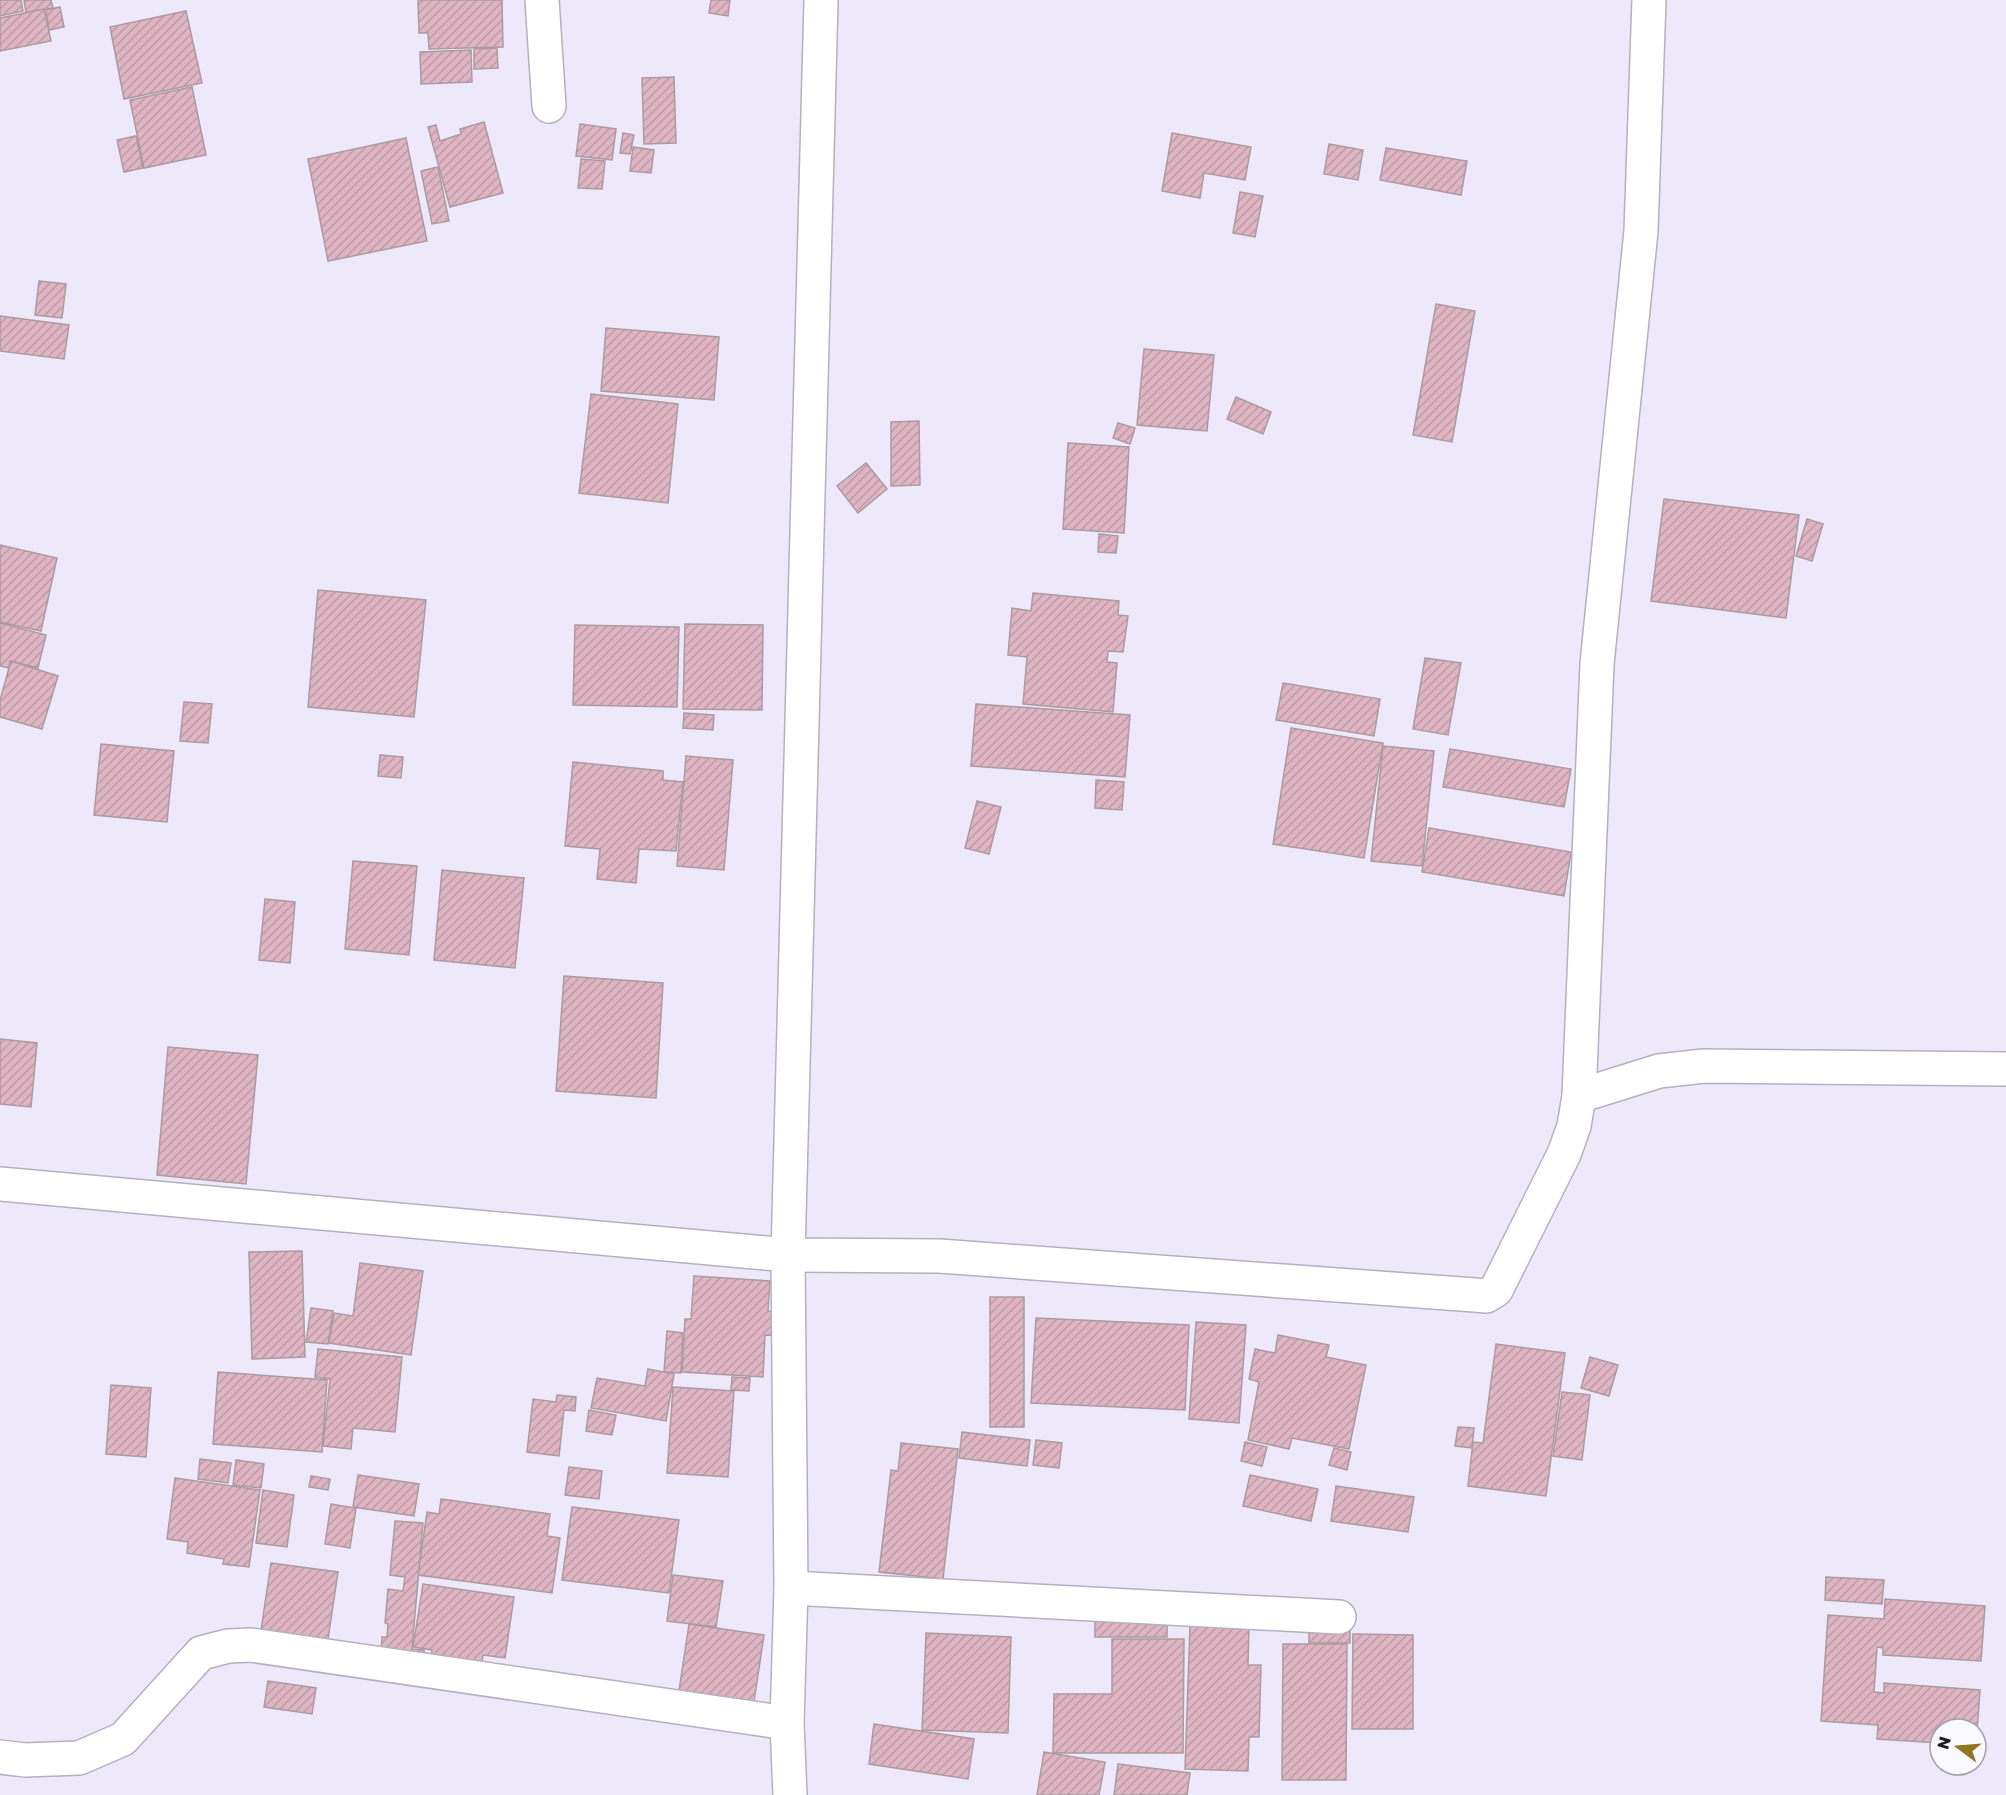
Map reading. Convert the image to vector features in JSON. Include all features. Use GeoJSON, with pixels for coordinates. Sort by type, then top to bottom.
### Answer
{"type":"FeatureCollection","features":[{"type":"Feature","properties":{"kind":"street"},"geometry":{"type":"LineString","coordinates":[[542,0],[549,106]]}},
{"type":"Feature","properties":{"kind":"street"},"geometry":{"type":"LineString","coordinates":[[790,1795],[787,1723],[791,1588],[788,1256],[820,0]]}},
{"type":"Feature","properties":{"kind":"street"},"geometry":{"type":"LineString","coordinates":[[0,1184],[788,1256],[939,1256],[1486,1296],[1496,1290],[1563,1154],[1574,1126],[1579,1096],[1597,664],[1641,231],[1649,0]]}},
{"type":"Feature","properties":{"kind":"street"},"geometry":{"type":"LineString","coordinates":[[1579,1096],[1659,1071],[1704,1066],[2006,1069]]}},
{"type":"Feature","properties":{"kind":"street"},"geometry":{"type":"LineString","coordinates":[[791,1588],[1339,1617]]}},
{"type":"Feature","properties":{"kind":"street"},"geometry":{"type":"LineString","coordinates":[[0,1757],[25,1760],[79,1758],[123,1739],[201,1653],[228,1646],[251,1645],[787,1723]]}},
{"type":"Feature","properties":{"kind":"building"},"geometry":{"type":"Polygon","coordinates":[[[0,0],[21,0],[23,11],[0,16],[0,0]]]}},
{"type":"Feature","properties":{"kind":"building"},"geometry":{"type":"Polygon","coordinates":[[[24,0],[51,0],[53,8],[26,13],[24,0]]]}},
{"type":"Feature","properties":{"kind":"building"},"geometry":{"type":"Polygon","coordinates":[[[418,0],[502,0],[503,47],[429,49],[428,33],[419,33],[418,0]]]}},
{"type":"Feature","properties":{"kind":"building"},"geometry":{"type":"Polygon","coordinates":[[[711,0],[730,0],[728,16],[709,13],[711,0]]]}},
{"type":"Feature","properties":{"kind":"building"},"geometry":{"type":"Polygon","coordinates":[[[60,7],[64,27],[49,30],[46,10],[60,7]]]}},
{"type":"Feature","properties":{"kind":"building"},"geometry":{"type":"Polygon","coordinates":[[[44,9],[51,41],[0,51],[0,18],[44,9]]]}},
{"type":"Feature","properties":{"kind":"building"},"geometry":{"type":"Polygon","coordinates":[[[186,11],[202,83],[124,99],[110,27],[186,11]]]}},
{"type":"Feature","properties":{"kind":"building"},"geometry":{"type":"Polygon","coordinates":[[[497,48],[498,68],[474,69],[474,49],[497,48]]]}},
{"type":"Feature","properties":{"kind":"building"},"geometry":{"type":"Polygon","coordinates":[[[471,50],[472,82],[421,84],[420,52],[471,50]]]}},
{"type":"Feature","properties":{"kind":"building"},"geometry":{"type":"Polygon","coordinates":[[[674,77],[676,143],[644,144],[642,78],[674,77]]]}},
{"type":"Feature","properties":{"kind":"building"},"geometry":{"type":"Polygon","coordinates":[[[192,87],[206,155],[144,168],[130,100],[192,87]]]}},
{"type":"Feature","properties":{"kind":"building"},"geometry":{"type":"Polygon","coordinates":[[[484,122],[503,193],[450,207],[428,127],[436,125],[440,141],[461,134],[460,129],[484,122]]]}},
{"type":"Feature","properties":{"kind":"building"},"geometry":{"type":"Polygon","coordinates":[[[580,124],[616,129],[612,160],[576,156],[580,124]]]}},
{"type":"Feature","properties":{"kind":"building"},"geometry":{"type":"Polygon","coordinates":[[[623,133],[634,135],[630,154],[620,153],[623,133]]]}},
{"type":"Feature","properties":{"kind":"building"},"geometry":{"type":"Polygon","coordinates":[[[1172,133],[1251,147],[1245,180],[1204,173],[1200,198],[1162,191],[1172,133]]]}},
{"type":"Feature","properties":{"kind":"building"},"geometry":{"type":"Polygon","coordinates":[[[136,136],[143,168],[124,172],[117,140],[136,136]]]}},
{"type":"Feature","properties":{"kind":"building"},"geometry":{"type":"Polygon","coordinates":[[[406,138],[427,241],[328,261],[308,159],[406,138]]]}},
{"type":"Feature","properties":{"kind":"building"},"geometry":{"type":"Polygon","coordinates":[[[1329,144],[1363,150],[1358,180],[1324,174],[1329,144]]]}},
{"type":"Feature","properties":{"kind":"building"},"geometry":{"type":"Polygon","coordinates":[[[633,147],[654,150],[651,173],[630,171],[633,147]]]}},
{"type":"Feature","properties":{"kind":"building"},"geometry":{"type":"Polygon","coordinates":[[[1386,148],[1467,161],[1461,195],[1380,180],[1386,148]]]}},
{"type":"Feature","properties":{"kind":"building"},"geometry":{"type":"Polygon","coordinates":[[[581,159],[605,161],[602,189],[578,188],[581,159]]]}},
{"type":"Feature","properties":{"kind":"building"},"geometry":{"type":"Polygon","coordinates":[[[438,167],[449,221],[432,224],[421,171],[438,167]]]}},
{"type":"Feature","properties":{"kind":"building"},"geometry":{"type":"Polygon","coordinates":[[[1240,192],[1263,196],[1255,237],[1233,233],[1240,192]]]}},
{"type":"Feature","properties":{"kind":"building"},"geometry":{"type":"Polygon","coordinates":[[[39,281],[66,284],[62,318],[35,315],[39,281]]]}},
{"type":"Feature","properties":{"kind":"building"},"geometry":{"type":"Polygon","coordinates":[[[1436,304],[1475,311],[1452,442],[1413,435],[1436,304]]]}},
{"type":"Feature","properties":{"kind":"building"},"geometry":{"type":"Polygon","coordinates":[[[0,316],[69,325],[64,359],[0,351],[0,316]]]}},
{"type":"Feature","properties":{"kind":"building"},"geometry":{"type":"Polygon","coordinates":[[[606,328],[719,337],[714,400],[601,391],[606,328]]]}},
{"type":"Feature","properties":{"kind":"building"},"geometry":{"type":"Polygon","coordinates":[[[1144,349],[1214,355],[1207,431],[1137,425],[1144,349]]]}},
{"type":"Feature","properties":{"kind":"building"},"geometry":{"type":"Polygon","coordinates":[[[591,394],[678,404],[668,503],[579,493],[591,394]]]}},
{"type":"Feature","properties":{"kind":"building"},"geometry":{"type":"Polygon","coordinates":[[[1236,397],[1271,412],[1263,434],[1227,419],[1236,397]]]}},
{"type":"Feature","properties":{"kind":"building"},"geometry":{"type":"Polygon","coordinates":[[[919,421],[920,485],[891,486],[891,422],[919,421]]]}},
{"type":"Feature","properties":{"kind":"building"},"geometry":{"type":"Polygon","coordinates":[[[1118,423],[1135,428],[1130,444],[1113,438],[1118,423]]]}},
{"type":"Feature","properties":{"kind":"building"},"geometry":{"type":"Polygon","coordinates":[[[1068,443],[1129,447],[1124,533],[1063,529],[1068,443]]]}},
{"type":"Feature","properties":{"kind":"building"},"geometry":{"type":"Polygon","coordinates":[[[866,463],[887,489],[858,513],[837,486],[866,463]]]}},
{"type":"Feature","properties":{"kind":"building"},"geometry":{"type":"Polygon","coordinates":[[[1664,499],[1799,515],[1786,618],[1651,601],[1664,499]]]}},
{"type":"Feature","properties":{"kind":"building"},"geometry":{"type":"Polygon","coordinates":[[[1807,519],[1823,524],[1812,561],[1796,556],[1807,519]]]}},
{"type":"Feature","properties":{"kind":"building"},"geometry":{"type":"Polygon","coordinates":[[[1099,534],[1118,536],[1116,553],[1098,552],[1099,534]]]}},
{"type":"Feature","properties":{"kind":"building"},"geometry":{"type":"Polygon","coordinates":[[[0,545],[57,558],[41,631],[0,622],[0,545]]]}},
{"type":"Feature","properties":{"kind":"building"},"geometry":{"type":"Polygon","coordinates":[[[318,590],[426,600],[414,717],[308,707],[318,590]]]}},
{"type":"Feature","properties":{"kind":"building"},"geometry":{"type":"Polygon","coordinates":[[[1033,593],[1119,601],[1118,615],[1128,616],[1123,652],[1108,651],[1107,662],[1117,663],[1113,712],[1023,704],[1027,657],[1008,655],[1012,608],[1031,611],[1033,593]]]}},
{"type":"Feature","properties":{"kind":"building"},"geometry":{"type":"Polygon","coordinates":[[[0,623],[46,635],[38,668],[10,661],[9,668],[0,666],[0,623]]]}},
{"type":"Feature","properties":{"kind":"building"},"geometry":{"type":"Polygon","coordinates":[[[685,624],[763,625],[762,710],[683,709],[685,624]]]}},
{"type":"Feature","properties":{"kind":"building"},"geometry":{"type":"Polygon","coordinates":[[[575,625],[679,627],[677,707],[573,705],[575,625]]]}},
{"type":"Feature","properties":{"kind":"building"},"geometry":{"type":"Polygon","coordinates":[[[1425,658],[1461,663],[1448,735],[1413,729],[1425,658]]]}},
{"type":"Feature","properties":{"kind":"building"},"geometry":{"type":"Polygon","coordinates":[[[11,661],[58,676],[42,729],[0,717],[0,700],[11,661]]]}},
{"type":"Feature","properties":{"kind":"building"},"geometry":{"type":"Polygon","coordinates":[[[1283,683],[1380,699],[1374,736],[1276,720],[1283,683]]]}},
{"type":"Feature","properties":{"kind":"building"},"geometry":{"type":"Polygon","coordinates":[[[184,702],[212,704],[208,743],[180,741],[184,702]]]}},
{"type":"Feature","properties":{"kind":"building"},"geometry":{"type":"Polygon","coordinates":[[[976,704],[1130,715],[1125,777],[971,766],[976,704]]]}},
{"type":"Feature","properties":{"kind":"building"},"geometry":{"type":"Polygon","coordinates":[[[684,713],[714,715],[713,730],[683,728],[684,713]]]}},
{"type":"Feature","properties":{"kind":"building"},"geometry":{"type":"Polygon","coordinates":[[[1291,728],[1383,743],[1364,858],[1273,844],[1291,728]]]}},
{"type":"Feature","properties":{"kind":"building"},"geometry":{"type":"Polygon","coordinates":[[[101,744],[174,751],[167,822],[94,815],[101,744]]]}},
{"type":"Feature","properties":{"kind":"building"},"geometry":{"type":"Polygon","coordinates":[[[1383,746],[1434,751],[1422,866],[1371,861],[1383,746]]]}},
{"type":"Feature","properties":{"kind":"building"},"geometry":{"type":"Polygon","coordinates":[[[1450,749],[1571,769],[1564,807],[1443,787],[1450,749]]]}},
{"type":"Feature","properties":{"kind":"building"},"geometry":{"type":"Polygon","coordinates":[[[380,755],[403,757],[401,778],[378,776],[380,755]]]}},
{"type":"Feature","properties":{"kind":"building"},"geometry":{"type":"Polygon","coordinates":[[[686,756],[733,760],[724,870],[677,866],[686,756]]]}},
{"type":"Feature","properties":{"kind":"building"},"geometry":{"type":"Polygon","coordinates":[[[573,762],[663,771],[663,780],[683,782],[676,851],[639,849],[636,883],[597,879],[600,849],[565,846],[573,762]]]}},
{"type":"Feature","properties":{"kind":"building"},"geometry":{"type":"Polygon","coordinates":[[[1096,780],[1124,782],[1122,810],[1095,808],[1096,780]]]}},
{"type":"Feature","properties":{"kind":"building"},"geometry":{"type":"Polygon","coordinates":[[[977,801],[1001,807],[989,854],[965,848],[977,801]]]}},
{"type":"Feature","properties":{"kind":"building"},"geometry":{"type":"Polygon","coordinates":[[[1429,828],[1571,852],[1564,896],[1422,872],[1429,828]]]}},
{"type":"Feature","properties":{"kind":"building"},"geometry":{"type":"Polygon","coordinates":[[[353,861],[417,866],[409,955],[345,949],[353,861]]]}},
{"type":"Feature","properties":{"kind":"building"},"geometry":{"type":"Polygon","coordinates":[[[442,870],[524,878],[515,968],[434,960],[442,870]]]}},
{"type":"Feature","properties":{"kind":"building"},"geometry":{"type":"Polygon","coordinates":[[[265,899],[295,902],[290,963],[259,960],[265,899]]]}},
{"type":"Feature","properties":{"kind":"building"},"geometry":{"type":"Polygon","coordinates":[[[564,976],[663,983],[656,1098],[556,1091],[564,976]]]}},
{"type":"Feature","properties":{"kind":"building"},"geometry":{"type":"Polygon","coordinates":[[[0,1039],[37,1043],[31,1107],[0,1104],[0,1039]]]}},
{"type":"Feature","properties":{"kind":"building"},"geometry":{"type":"Polygon","coordinates":[[[168,1047],[258,1055],[246,1184],[157,1175],[168,1047]]]}},
{"type":"Feature","properties":{"kind":"building"},"geometry":{"type":"Polygon","coordinates":[[[302,1251],[305,1357],[252,1359],[249,1252],[302,1251]]]}},
{"type":"Feature","properties":{"kind":"building"},"geometry":{"type":"Polygon","coordinates":[[[360,1263],[423,1271],[411,1355],[329,1343],[334,1313],[353,1316],[360,1263]]]}},
{"type":"Feature","properties":{"kind":"building"},"geometry":{"type":"Polygon","coordinates":[[[694,1276],[770,1281],[768,1311],[785,1312],[783,1336],[765,1335],[763,1377],[682,1372],[685,1319],[691,1319],[694,1276]]]}},
{"type":"Feature","properties":{"kind":"building"},"geometry":{"type":"Polygon","coordinates":[[[990,1297],[1024,1297],[1024,1427],[990,1427],[990,1297]]]}},
{"type":"Feature","properties":{"kind":"building"},"geometry":{"type":"Polygon","coordinates":[[[311,1308],[333,1311],[328,1344],[306,1342],[311,1308]]]}},
{"type":"Feature","properties":{"kind":"building"},"geometry":{"type":"Polygon","coordinates":[[[1036,1318],[1189,1325],[1185,1410],[1031,1403],[1036,1318]]]}},
{"type":"Feature","properties":{"kind":"building"},"geometry":{"type":"Polygon","coordinates":[[[1196,1322],[1246,1325],[1239,1423],[1189,1419],[1196,1322]]]}},
{"type":"Feature","properties":{"kind":"building"},"geometry":{"type":"Polygon","coordinates":[[[667,1331],[683,1333],[681,1373],[664,1372],[667,1331]]]}},
{"type":"Feature","properties":{"kind":"building"},"geometry":{"type":"Polygon","coordinates":[[[1278,1335],[1329,1345],[1326,1357],[1366,1365],[1349,1449],[1292,1438],[1289,1449],[1248,1440],[1259,1382],[1249,1379],[1255,1349],[1275,1353],[1278,1335]]]}},
{"type":"Feature","properties":{"kind":"building"},"geometry":{"type":"Polygon","coordinates":[[[1496,1344],[1565,1353],[1546,1496],[1468,1486],[1473,1442],[1483,1443],[1496,1344]]]}},
{"type":"Feature","properties":{"kind":"building"},"geometry":{"type":"Polygon","coordinates":[[[318,1349],[402,1357],[395,1432],[353,1428],[351,1449],[323,1446],[330,1379],[315,1377],[318,1349]]]}},
{"type":"Feature","properties":{"kind":"building"},"geometry":{"type":"Polygon","coordinates":[[[1590,1357],[1618,1365],[1609,1396],[1581,1388],[1590,1357]]]}},
{"type":"Feature","properties":{"kind":"building"},"geometry":{"type":"Polygon","coordinates":[[[648,1369],[674,1374],[666,1421],[591,1408],[597,1378],[645,1386],[648,1369]]]}},
{"type":"Feature","properties":{"kind":"building"},"geometry":{"type":"Polygon","coordinates":[[[218,1372],[327,1380],[322,1452],[213,1444],[218,1372]]]}},
{"type":"Feature","properties":{"kind":"building"},"geometry":{"type":"Polygon","coordinates":[[[732,1377],[750,1378],[749,1391],[731,1390],[732,1377]]]}},
{"type":"Feature","properties":{"kind":"building"},"geometry":{"type":"Polygon","coordinates":[[[111,1385],[151,1388],[146,1457],[106,1454],[111,1385]]]}},
{"type":"Feature","properties":{"kind":"building"},"geometry":{"type":"Polygon","coordinates":[[[673,1387],[734,1391],[728,1477],[667,1473],[673,1387]]]}},
{"type":"Feature","properties":{"kind":"building"},"geometry":{"type":"Polygon","coordinates":[[[1562,1392],[1590,1395],[1582,1460],[1553,1456],[1562,1392]]]}},
{"type":"Feature","properties":{"kind":"building"},"geometry":{"type":"Polygon","coordinates":[[[557,1395],[576,1397],[575,1411],[564,1410],[559,1456],[527,1452],[533,1399],[556,1402],[557,1395]]]}},
{"type":"Feature","properties":{"kind":"building"},"geometry":{"type":"Polygon","coordinates":[[[589,1410],[616,1415],[612,1435],[586,1431],[589,1410]]]}},
{"type":"Feature","properties":{"kind":"building"},"geometry":{"type":"Polygon","coordinates":[[[1458,1427],[1474,1428],[1472,1448],[1455,1446],[1458,1427]]]}},
{"type":"Feature","properties":{"kind":"building"},"geometry":{"type":"Polygon","coordinates":[[[962,1432],[1030,1440],[1027,1466],[959,1458],[962,1432]]]}},
{"type":"Feature","properties":{"kind":"building"},"geometry":{"type":"Polygon","coordinates":[[[1036,1440],[1062,1443],[1059,1468],[1033,1465],[1036,1440]]]}},
{"type":"Feature","properties":{"kind":"building"},"geometry":{"type":"Polygon","coordinates":[[[1245,1442],[1267,1447],[1262,1466],[1241,1461],[1245,1442]]]}},
{"type":"Feature","properties":{"kind":"building"},"geometry":{"type":"Polygon","coordinates":[[[901,1443],[958,1449],[943,1579],[879,1572],[891,1470],[898,1471],[901,1443]]]}},
{"type":"Feature","properties":{"kind":"building"},"geometry":{"type":"Polygon","coordinates":[[[1334,1448],[1351,1452],[1347,1470],[1329,1465],[1334,1448]]]}},
{"type":"Feature","properties":{"kind":"building"},"geometry":{"type":"Polygon","coordinates":[[[200,1459],[231,1463],[228,1483],[198,1479],[200,1459]]]}},
{"type":"Feature","properties":{"kind":"building"},"geometry":{"type":"Polygon","coordinates":[[[236,1460],[264,1464],[261,1488],[233,1485],[236,1460]]]}},
{"type":"Feature","properties":{"kind":"building"},"geometry":{"type":"Polygon","coordinates":[[[569,1467],[602,1471],[599,1499],[565,1495],[569,1467]]]}},
{"type":"Feature","properties":{"kind":"building"},"geometry":{"type":"Polygon","coordinates":[[[358,1475],[419,1484],[414,1516],[353,1507],[358,1475]]]}},
{"type":"Feature","properties":{"kind":"building"},"geometry":{"type":"Polygon","coordinates":[[[1250,1475],[1318,1489],[1311,1521],[1243,1506],[1250,1475]]]}},
{"type":"Feature","properties":{"kind":"building"},"geometry":{"type":"Polygon","coordinates":[[[311,1476],[330,1479],[328,1490],[309,1487],[311,1476]]]}},
{"type":"Feature","properties":{"kind":"building"},"geometry":{"type":"Polygon","coordinates":[[[175,1478],[260,1490],[249,1567],[223,1564],[224,1559],[187,1553],[188,1542],[167,1539],[175,1478]]]}},
{"type":"Feature","properties":{"kind":"building"},"geometry":{"type":"Polygon","coordinates":[[[1336,1486],[1414,1497],[1408,1532],[1331,1521],[1336,1486]]]}},
{"type":"Feature","properties":{"kind":"building"},"geometry":{"type":"Polygon","coordinates":[[[263,1490],[294,1495],[287,1547],[256,1543],[263,1490]]]}},
{"type":"Feature","properties":{"kind":"building"},"geometry":{"type":"Polygon","coordinates":[[[441,1499],[550,1514],[547,1536],[560,1538],[552,1593],[418,1575],[427,1512],[439,1514],[441,1499]]]}},
{"type":"Feature","properties":{"kind":"building"},"geometry":{"type":"Polygon","coordinates":[[[331,1504],[356,1508],[350,1548],[325,1544],[331,1504]]]}},
{"type":"Feature","properties":{"kind":"building"},"geometry":{"type":"Polygon","coordinates":[[[572,1507],[679,1520],[669,1593],[562,1580],[572,1507]]]}},
{"type":"Feature","properties":{"kind":"building"},"geometry":{"type":"Polygon","coordinates":[[[395,1521],[423,1523],[412,1649],[424,1650],[423,1667],[380,1673],[382,1637],[387,1637],[388,1624],[385,1623],[388,1589],[403,1591],[405,1577],[390,1575],[395,1521]]]}},
{"type":"Feature","properties":{"kind":"building"},"geometry":{"type":"Polygon","coordinates":[[[271,1563],[338,1572],[327,1646],[260,1637],[271,1563]]]}},
{"type":"Feature","properties":{"kind":"building"},"geometry":{"type":"Polygon","coordinates":[[[673,1575],[723,1581],[716,1627],[667,1621],[673,1575]]]}},
{"type":"Feature","properties":{"kind":"building"},"geometry":{"type":"Polygon","coordinates":[[[1826,1577],[1884,1580],[1882,1604],[1825,1600],[1826,1577]]]}},
{"type":"Feature","properties":{"kind":"building"},"geometry":{"type":"Polygon","coordinates":[[[423,1584],[514,1597],[505,1658],[483,1655],[481,1671],[430,1664],[432,1650],[413,1647],[423,1584]]]}},
{"type":"Feature","properties":{"kind":"building"},"geometry":{"type":"Polygon","coordinates":[[[1885,1599],[1985,1606],[1981,1661],[1883,1655],[1883,1648],[1877,1647],[1874,1692],[1884,1693],[1884,1683],[1980,1690],[1978,1717],[1928,1717],[1928,1742],[1877,1739],[1878,1725],[1821,1721],[1828,1615],[1884,1619],[1885,1599]]]}},
{"type":"Feature","properties":{"kind":"building"},"geometry":{"type":"Polygon","coordinates":[[[1095,1601],[1167,1602],[1167,1637],[1095,1637],[1095,1601]]]}},
{"type":"Feature","properties":{"kind":"building"},"geometry":{"type":"Polygon","coordinates":[[[689,1624],[764,1635],[752,1715],[677,1704],[689,1624]]]}},
{"type":"Feature","properties":{"kind":"building"},"geometry":{"type":"Polygon","coordinates":[[[1190,1626],[1249,1627],[1248,1665],[1261,1665],[1259,1737],[1249,1737],[1248,1771],[1185,1769],[1190,1626]]]}},
{"type":"Feature","properties":{"kind":"building"},"geometry":{"type":"Polygon","coordinates":[[[1309,1626],[1350,1626],[1350,1643],[1309,1643],[1309,1626]]]}},
{"type":"Feature","properties":{"kind":"building"},"geometry":{"type":"Polygon","coordinates":[[[926,1633],[1011,1637],[1008,1733],[922,1730],[926,1633]]]}},
{"type":"Feature","properties":{"kind":"building"},"geometry":{"type":"Polygon","coordinates":[[[1353,1634],[1413,1635],[1413,1729],[1352,1729],[1353,1634]]]}},
{"type":"Feature","properties":{"kind":"building"},"geometry":{"type":"Polygon","coordinates":[[[1112,1639],[1184,1639],[1183,1753],[1053,1753],[1054,1694],[1112,1694],[1112,1639]]]}},
{"type":"Feature","properties":{"kind":"building"},"geometry":{"type":"Polygon","coordinates":[[[1283,1644],[1347,1644],[1346,1780],[1282,1780],[1283,1644]]]}},
{"type":"Feature","properties":{"kind":"building"},"geometry":{"type":"Polygon","coordinates":[[[268,1681],[316,1688],[312,1714],[264,1707],[268,1681]]]}},
{"type":"Feature","properties":{"kind":"building"},"geometry":{"type":"Polygon","coordinates":[[[874,1724],[974,1739],[968,1779],[869,1764],[874,1724]]]}},
{"type":"Feature","properties":{"kind":"building"},"geometry":{"type":"Polygon","coordinates":[[[1044,1752],[1105,1762],[1099,1795],[1037,1795],[1044,1752]]]}},
{"type":"Feature","properties":{"kind":"building"},"geometry":{"type":"Polygon","coordinates":[[[1118,1764],[1190,1773],[1187,1795],[1114,1795],[1118,1764]]]}}]}
